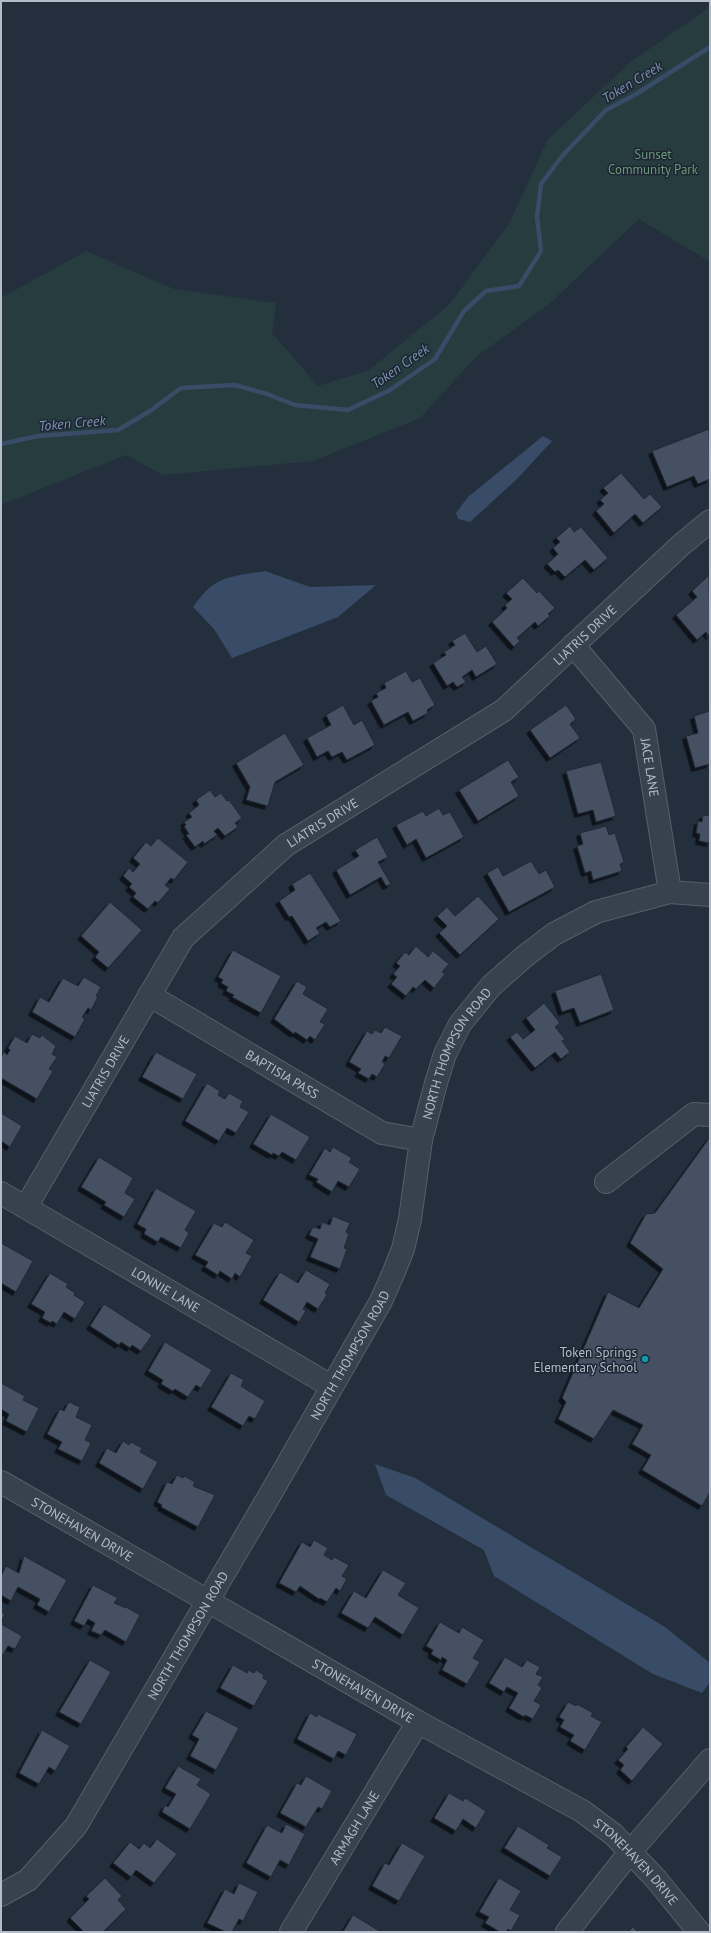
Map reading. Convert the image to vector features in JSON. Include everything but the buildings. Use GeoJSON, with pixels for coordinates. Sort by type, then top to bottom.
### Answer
{"type":"FeatureCollection","features":[{"type":"Feature","properties":{"kind":"street","name":"LIATRIS DRIVE"},"geometry":{"type":"LineString","coordinates":[[26,1207],[148,995],[183,938],[286,845],[504,710],[572,645],[681,545],[710,521]]}},
{"type":"Feature","properties":{"kind":"street","name":"JACE LANE"},"geometry":{"type":"LineString","coordinates":[[572,645],[644,729],[670,892]]}},
{"type":"Feature","properties":{"kind":"street","name":"NORTH THOMPSON ROAD"},"geometry":{"type":"LineString","coordinates":[[1,1895],[28,1880],[76,1826],[380,1301],[403,1249],[410,1219],[421,1140],[445,1054],[460,1024],[491,986],[525,956],[554,934],[596,912],[670,892],[710,895]]}},
{"type":"Feature","properties":{"kind":"street","name":"BAPTISIA PASS"},"geometry":{"type":"LineString","coordinates":[[148,995],[382,1133],[421,1140]]}},
{"type":"Feature","properties":{"kind":"street"},"geometry":{"type":"LineString","coordinates":[[606,1182],[694,1114],[710,1115]]}},
{"type":"Feature","properties":{"kind":"street","name":"LONNIE LANE"},"geometry":{"type":"LineString","coordinates":[[1,1193],[331,1386]]}},
{"type":"Feature","properties":{"kind":"street","name":"STONEHAVEN DRIVE"},"geometry":{"type":"LineString","coordinates":[[2,1485],[208,1600],[418,1722],[582,1811],[613,1834],[656,1879],[699,1932]]}},
{"type":"Feature","properties":{"kind":"street","name":"ARMAGH LANE"},"geometry":{"type":"LineString","coordinates":[[291,1932],[418,1722]]}},
{"type":"Feature","properties":{"kind":"street"},"geometry":{"type":"LineString","coordinates":[[567,1932],[630,1852],[710,1760]]}},
{"type":"Feature","properties":{"kind":"green space","name":"Sunset Community Park"},"geometry":{"type":"Polygon","coordinates":[[[710,7],[710,262],[639,219],[548,305],[477,356],[420,418],[313,461],[163,475],[126,455],[1,505],[1,298],[86,251],[174,289],[276,303],[272,333],[318,386],[369,370],[450,304],[510,222],[548,139],[632,61],[710,7]]]}},
{"type":"Feature","properties":{"kind":"water"},"geometry":{"type":"Polygon","coordinates":[[[543,436],[552,441],[518,478],[470,522],[458,519],[456,513],[468,497],[543,436]]]}},
{"type":"Feature","properties":{"kind":"water"},"geometry":{"type":"Polygon","coordinates":[[[265,571],[310,587],[376,585],[338,617],[232,658],[214,629],[193,607],[208,589],[224,579],[265,571]]]}},
{"type":"Feature","properties":{"kind":"water"},"geometry":{"type":"Polygon","coordinates":[[[375,1464],[415,1478],[665,1627],[710,1663],[710,1682],[702,1693],[653,1674],[494,1576],[484,1550],[386,1495],[375,1464]]]}},
{"type":"Feature","properties":{"kind":"waterway","name":"Token Creek"},"geometry":{"type":"LineString","coordinates":[[1,444],[38,436],[118,430],[150,411],[181,388],[235,385],[267,394],[295,405],[348,410],[390,390],[435,359],[464,311],[486,291],[519,286],[541,251],[537,217],[541,184],[563,155],[606,110],[638,93],[710,47]]}},
{"type":"Feature","properties":{"kind":"place","name":"Token Springs Elementary School"},"geometry":{"type":"Point","coordinates":[645,1359]}}]}
